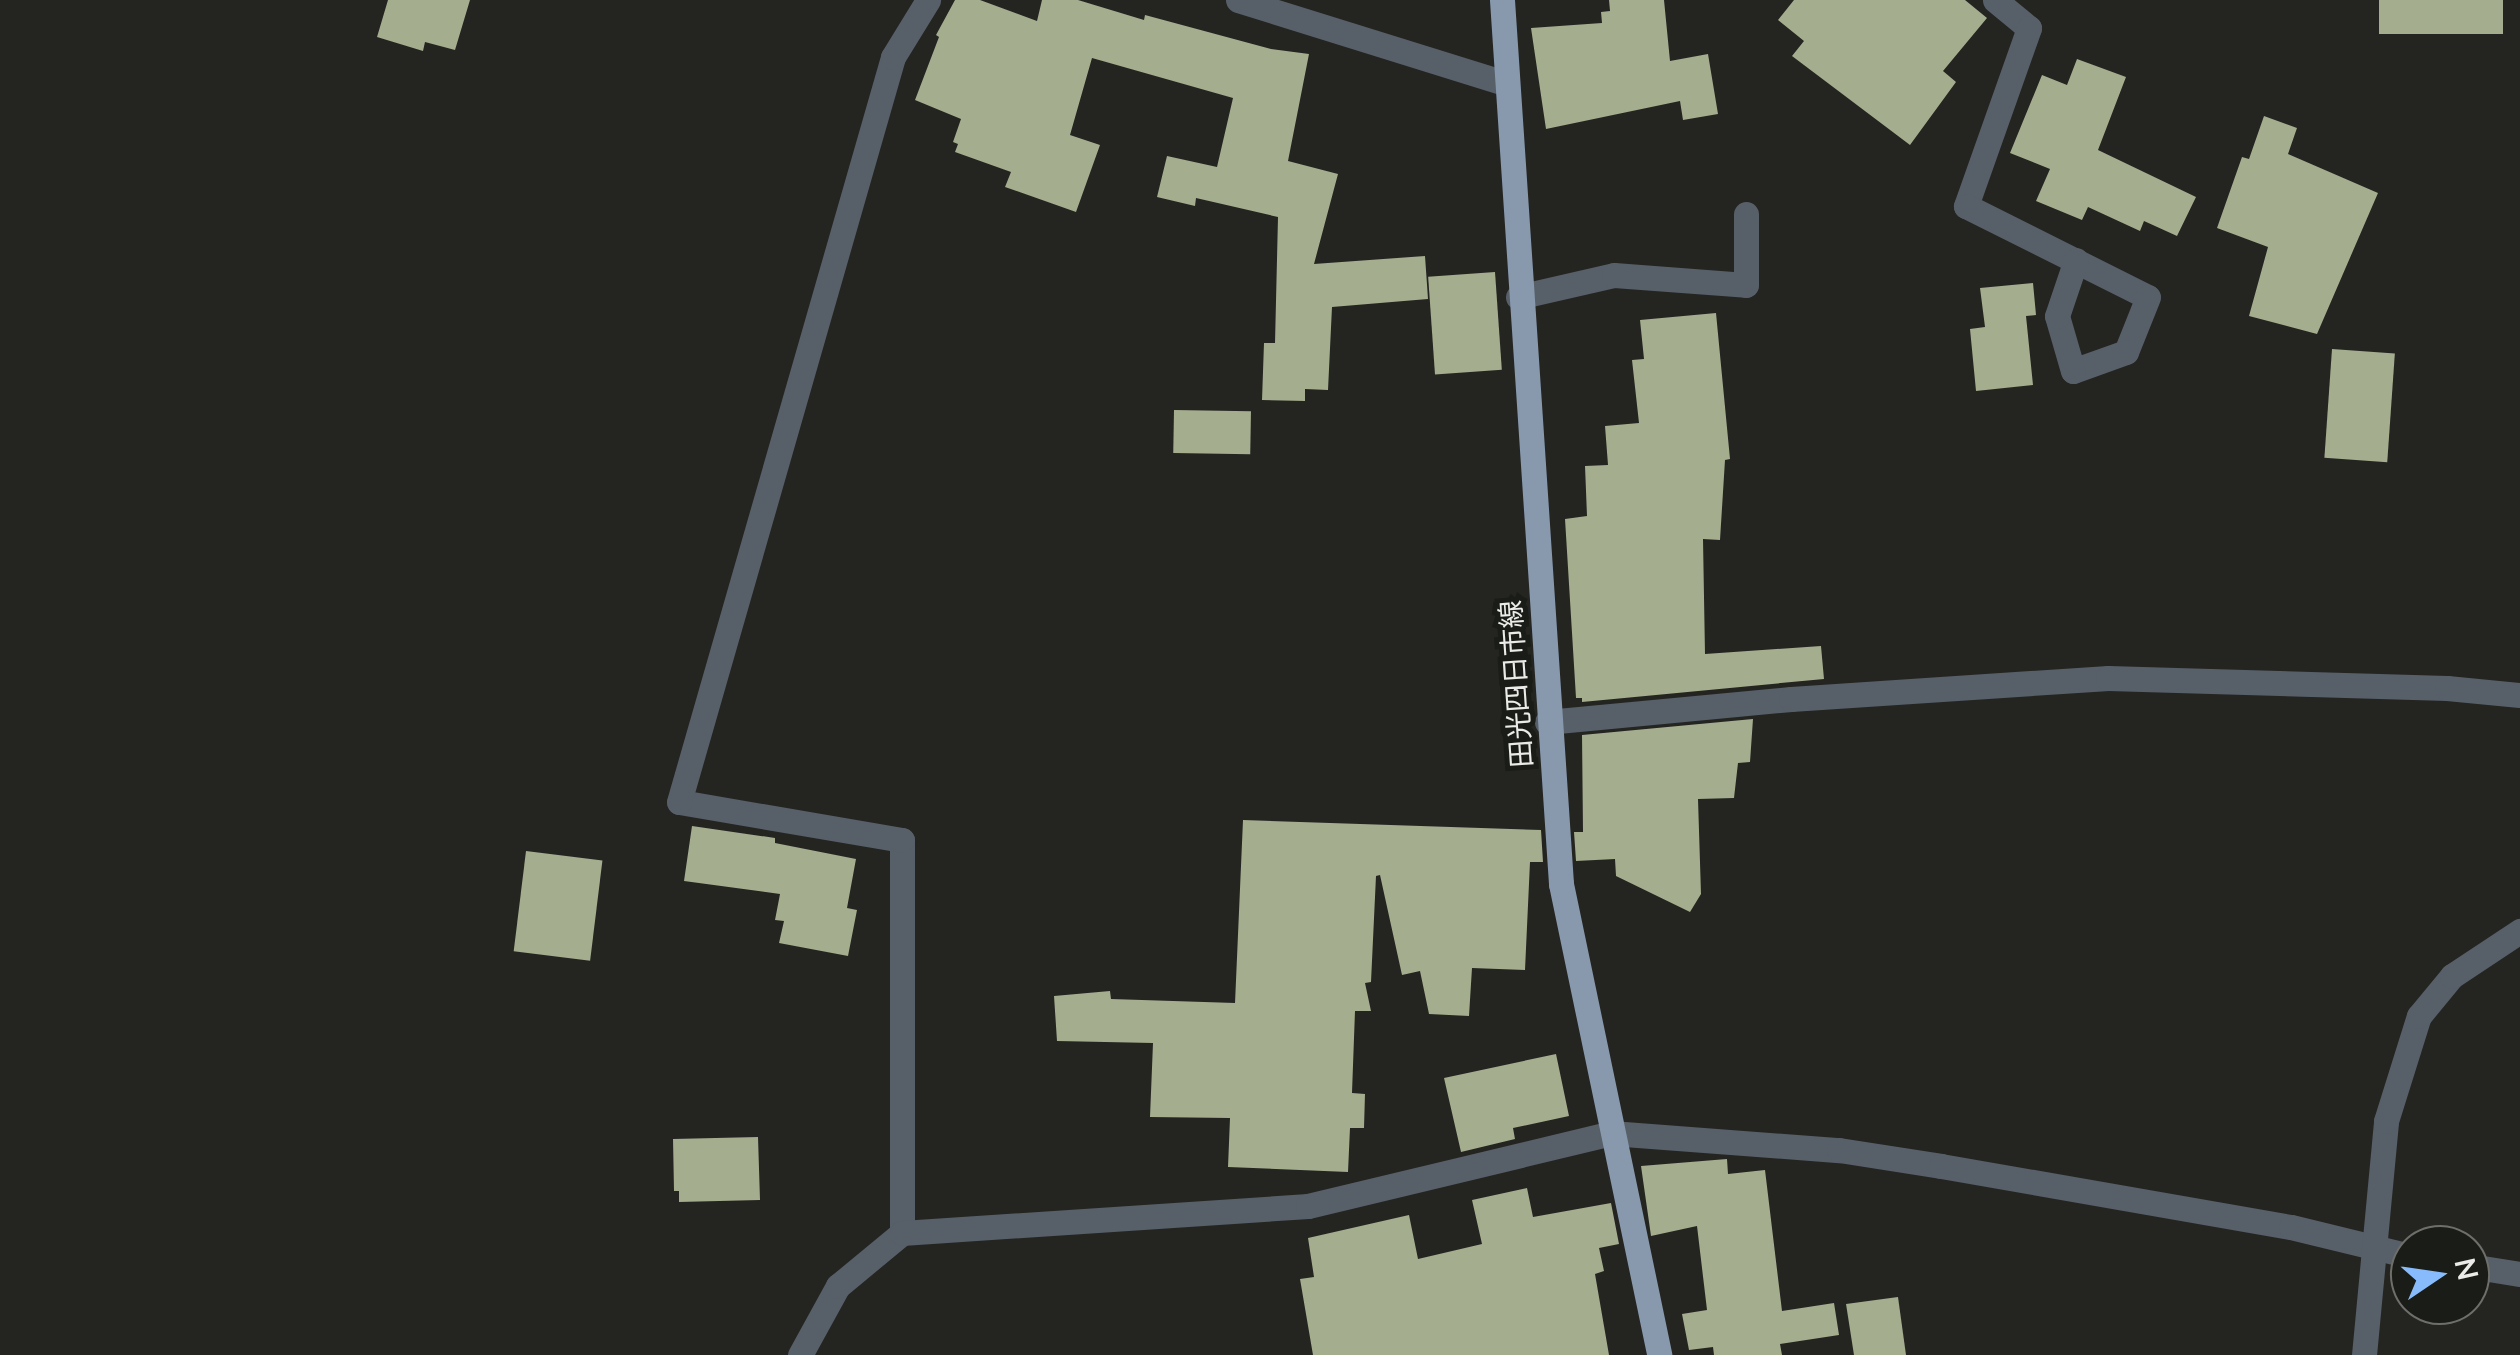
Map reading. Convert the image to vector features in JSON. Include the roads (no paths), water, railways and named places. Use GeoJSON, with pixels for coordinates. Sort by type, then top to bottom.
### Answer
{"type":"FeatureCollection","features":[{"type":"Feature","properties":{"kind":"main road","name":"田光四日市線"},"geometry":{"type":"LineString","coordinates":[[1502,0],[1518,297],[1561,884],[1659,1355]]}},
{"type":"Feature","properties":{"kind":"street"},"geometry":{"type":"LineString","coordinates":[[902,1234],[902,840],[679,802],[893,56],[928,0]]}},
{"type":"Feature","properties":{"kind":"street"},"geometry":{"type":"LineString","coordinates":[[1238,0],[1505,83]]}},
{"type":"Feature","properties":{"kind":"street"},"geometry":{"type":"LineString","coordinates":[[1995,0],[2029,28],[1966,206],[2076,260]]}},
{"type":"Feature","properties":{"kind":"street"},"geometry":{"type":"LineString","coordinates":[[1518,297],[1614,275],[1746,285],[1746,214]]}},
{"type":"Feature","properties":{"kind":"street"},"geometry":{"type":"LineString","coordinates":[[1547,722],[1791,699],[2108,678],[2520,695]]}},
{"type":"Feature","properties":{"kind":"street"},"geometry":{"type":"LineString","coordinates":[[2364,1355],[2386,1122],[2419,1016],[2452,976],[2520,931]]}},
{"type":"Feature","properties":{"kind":"street"},"geometry":{"type":"LineString","coordinates":[[800,1355],[838,1286],[902,1234],[1308,1206],[1610,1133],[1839,1150],[2291,1226],[2390,1252]]}},
{"type":"Feature","properties":{"kind":"street"},"geometry":{"type":"LineString","coordinates":[[2490,1269],[2520,1274]]}}]}
